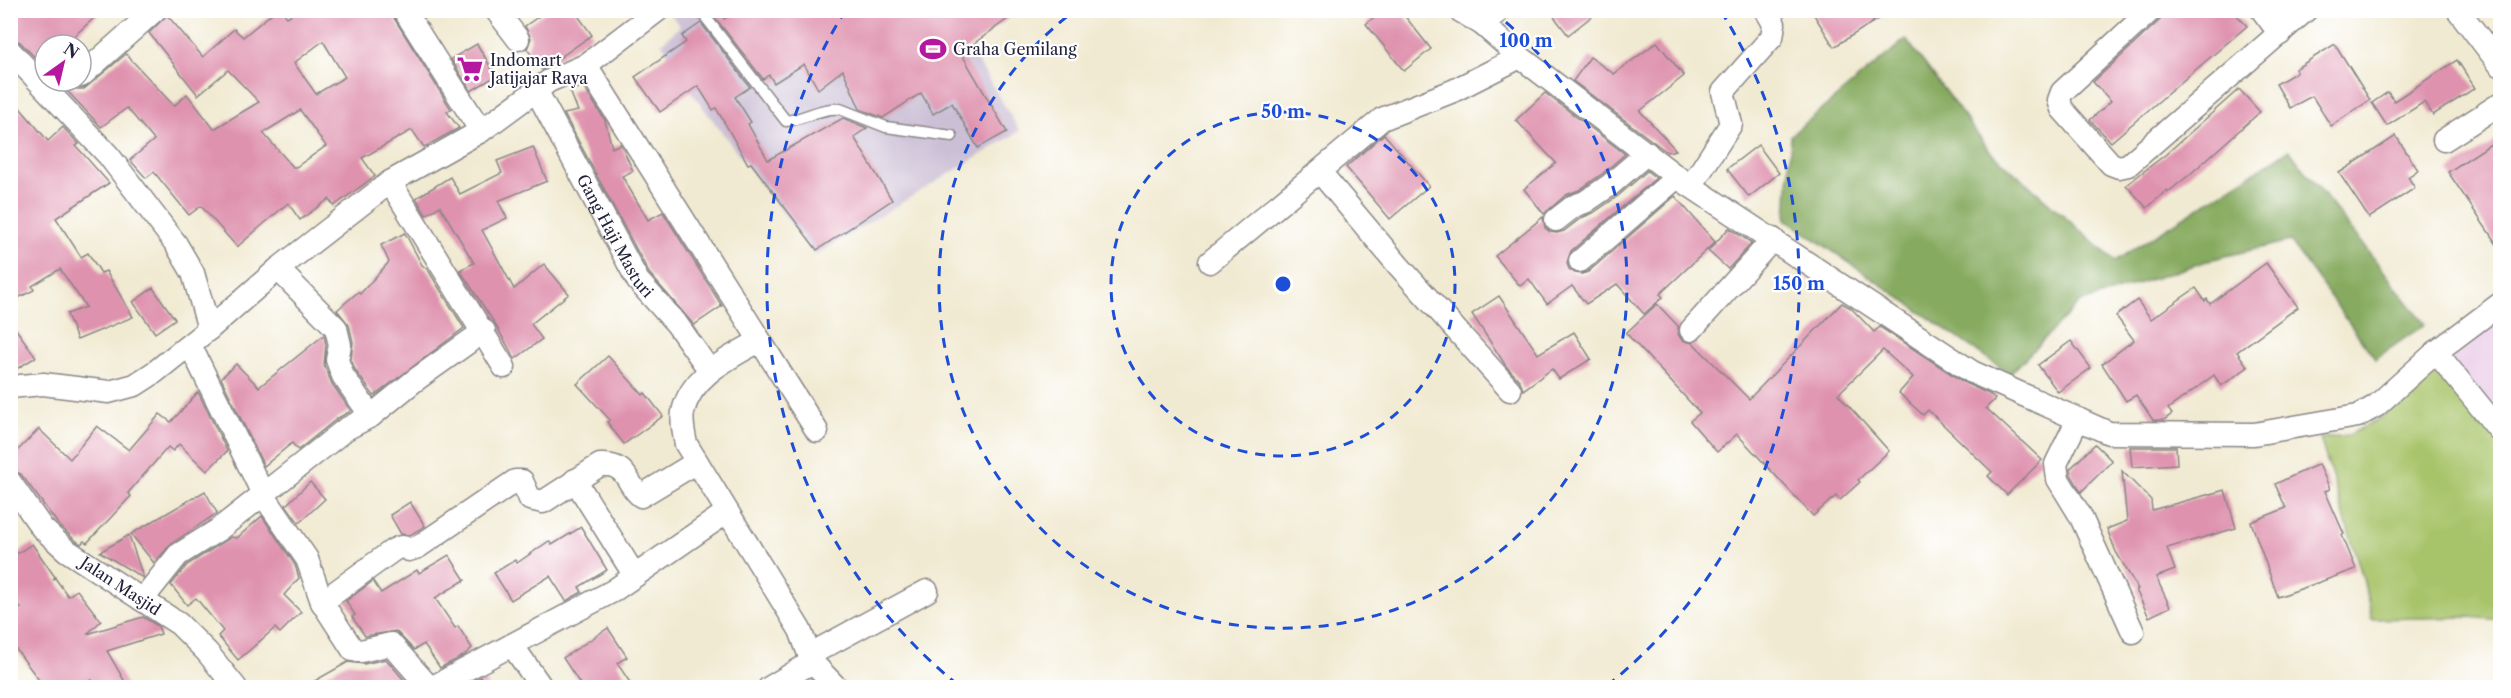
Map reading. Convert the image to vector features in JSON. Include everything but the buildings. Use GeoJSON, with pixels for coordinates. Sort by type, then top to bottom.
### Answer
{"type":"FeatureCollection","features":[{"type":"Feature","properties":{"kind":"street"},"geometry":{"type":"LineString","coordinates":[[93,65],[155,10]]}},
{"type":"Feature","properties":{"kind":"street"},"geometry":{"type":"LineString","coordinates":[[404,10],[481,131]]}},
{"type":"Feature","properties":{"kind":"street"},"geometry":{"type":"LineString","coordinates":[[496,10],[518,39]]}},
{"type":"Feature","properties":{"kind":"street"},"geometry":{"type":"LineString","coordinates":[[10,387],[43,384],[109,392],[135,385],[190,345],[278,269],[390,182],[481,131],[549,81],[586,65],[658,10]]}},
{"type":"Feature","properties":{"kind":"street"},"geometry":{"type":"LineString","coordinates":[[1459,10],[1491,17],[1520,57],[1684,182],[1972,372],[2109,433],[2254,434],[2358,416],[2388,397],[2436,352],[2500,304]]}},
{"type":"Feature","properties":{"kind":"street"},"geometry":{"type":"LineString","coordinates":[[1580,261],[1684,182],[1731,123],[1723,92],[1772,37],[1774,24],[1766,10]]}},
{"type":"Feature","properties":{"kind":"street"},"geometry":{"type":"LineString","coordinates":[[2151,10],[2062,92],[2059,100],[2062,109],[2083,133],[2111,164],[2119,167],[2128,165],[2306,10]]}},
{"type":"Feature","properties":{"kind":"street"},"geometry":{"type":"LineString","coordinates":[[2262,10],[2280,34]]}},
{"type":"Feature","properties":{"kind":"street"},"geometry":{"type":"LineString","coordinates":[[2458,10],[2500,65]]}},
{"type":"Feature","properties":{"kind":"street"},"geometry":{"type":"LineString","coordinates":[[10,51],[56,97],[109,156],[176,244],[193,273],[209,329]]}},
{"type":"Feature","properties":{"kind":"street"},"geometry":{"type":"LineString","coordinates":[[1210,262],[1382,119],[1454,91],[1520,57]]}},
{"type":"Feature","properties":{"kind":"street"},"geometry":{"type":"LineString","coordinates":[[586,65],[817,431]]}},
{"type":"Feature","properties":{"kind":"street","name":"Gang Haji Masturi"},"geometry":{"type":"LineString","coordinates":[[536,90],[638,281],[676,323],[710,371]]}},
{"type":"Feature","properties":{"kind":"street"},"geometry":{"type":"LineString","coordinates":[[56,97],[61,93]]}},
{"type":"Feature","properties":{"kind":"street"},"geometry":{"type":"LineString","coordinates":[[2444,140],[2500,105]]}},
{"type":"Feature","properties":{"kind":"street"},"geometry":{"type":"LineString","coordinates":[[1556,220],[1574,206],[1585,202],[1610,185],[1647,153]]}},
{"type":"Feature","properties":{"kind":"street"},"geometry":{"type":"LineString","coordinates":[[1320,172],[1398,265],[1510,390]]}},
{"type":"Feature","properties":{"kind":"street"},"geometry":{"type":"LineString","coordinates":[[390,182],[504,367]]}},
{"type":"Feature","properties":{"kind":"street"},"geometry":{"type":"LineString","coordinates":[[1691,330],[1773,239]]}},
{"type":"Feature","properties":{"kind":"street"},"geometry":{"type":"LineString","coordinates":[[278,269],[336,328],[340,345],[337,360],[342,376],[371,416]]}},
{"type":"Feature","properties":{"kind":"street"},"geometry":{"type":"LineString","coordinates":[[142,600],[177,555],[218,530],[264,496],[346,429],[371,416],[414,381],[484,332]]}},
{"type":"Feature","properties":{"kind":"street"},"geometry":{"type":"LineString","coordinates":[[759,340],[705,374],[689,397],[683,412],[682,424],[686,444],[800,630],[810,658],[837,687]]}},
{"type":"Feature","properties":{"kind":"street"},"geometry":{"type":"LineString","coordinates":[[190,345],[264,496],[307,559],[322,602],[353,650],[361,651],[391,644],[430,687],[613,591],[727,512]]}},
{"type":"Feature","properties":{"kind":"street"},"geometry":{"type":"LineString","coordinates":[[2436,352],[2500,431]]}},
{"type":"Feature","properties":{"kind":"street"},"geometry":{"type":"LineString","coordinates":[[2078,419],[2056,464],[2058,478],[2080,515],[2133,632]]}},
{"type":"Feature","properties":{"kind":"street"},"geometry":{"type":"LineString","coordinates":[[322,602],[392,551],[399,547],[409,550],[418,547],[515,481],[522,481],[530,499],[543,502],[600,465],[609,465],[625,474],[641,496],[697,462]]}},
{"type":"Feature","properties":{"kind":"street"},"geometry":{"type":"LineString","coordinates":[[575,480],[635,576]]}},
{"type":"Feature","properties":{"kind":"street","name":"Jalan Masjid"},"geometry":{"type":"LineString","coordinates":[[10,482],[42,528],[58,543],[179,624],[207,652],[236,687]]}},
{"type":"Feature","properties":{"kind":"street"},"geometry":{"type":"LineString","coordinates":[[769,687],[810,658],[927,591]]}},
{"type":"Feature","properties":{"kind":"street"},"geometry":{"type":"LineString","coordinates":[[512,645],[542,687]]}},
{"type":"Feature","properties":{"kind":"lane"},"geometry":{"type":"LineString","coordinates":[[700,10],[786,121],[798,120],[832,108],[885,127],[952,136]]}},
{"type":"Feature","properties":{"kind":"shaded area"},"geometry":{"type":"Polygon","coordinates":[[[759,10],[913,85],[972,52],[1020,131],[815,255],[683,81],[662,43],[680,26],[671,15],[678,11],[759,10]]]}},
{"type":"Feature","properties":{"kind":"shaded area"},"geometry":{"type":"Polygon","coordinates":[[[2500,319],[2500,424],[2451,360],[2500,319]]]}},
{"type":"Feature","properties":{"kind":"green space"},"geometry":{"type":"Polygon","coordinates":[[[1906,39],[1989,150],[2115,261],[2289,150],[2425,324],[2375,359],[2290,241],[2213,259],[2079,303],[2010,374],[1786,219],[1791,135],[1906,39]]]}},
{"type":"Feature","properties":{"kind":"green space"},"geometry":{"type":"Polygon","coordinates":[[[2440,366],[2500,439],[2500,620],[2470,617],[2372,619],[2363,578],[2320,438],[2349,435],[2380,418],[2440,366]]]}},
{"type":"Feature","properties":{"kind":"place","name":"Graha Gemilang"},"geometry":{"type":"Point","coordinates":[933,49]}},
{"type":"Feature","properties":{"kind":"place","name":"Indomart Jatijajar Raya"},"geometry":{"type":"Point","coordinates":[470,69]}}]}
